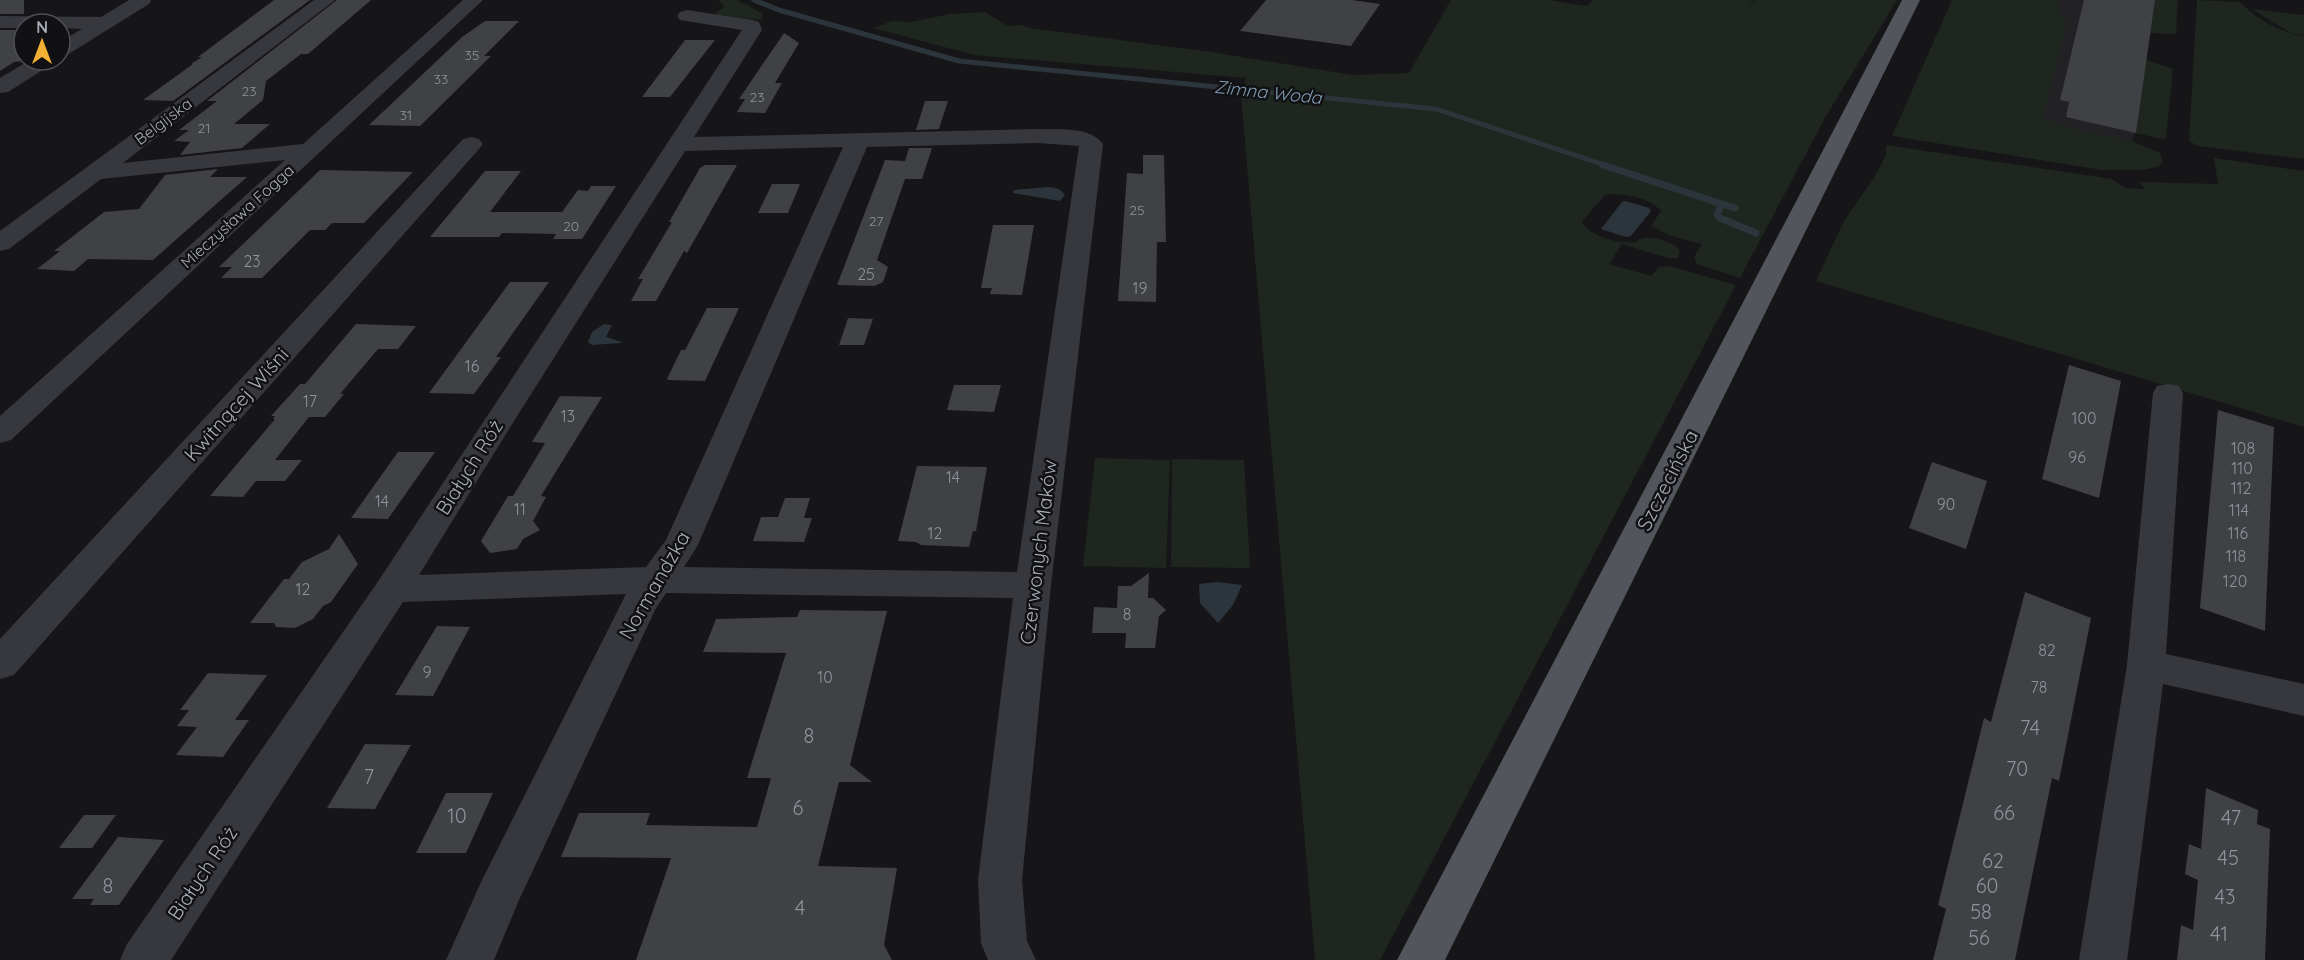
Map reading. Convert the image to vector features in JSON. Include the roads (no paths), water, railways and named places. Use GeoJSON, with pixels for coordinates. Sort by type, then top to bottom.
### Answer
{"type":"FeatureCollection","features":[{"type":"Feature","properties":{"kind":"main road","name":"Szczecińska"},"geometry":{"type":"LineString","coordinates":[[1421,960],[1911,0]]}},
{"type":"Feature","properties":{"kind":"street"},"geometry":{"type":"LineString","coordinates":[[72,43],[142,0]]}},
{"type":"Feature","properties":{"kind":"street","name":"Belgijska"},"geometry":{"type":"LineString","coordinates":[[0,243],[326,0]]}},
{"type":"Feature","properties":{"kind":"street","name":"Mieczysława Fogga"},"geometry":{"type":"LineString","coordinates":[[0,434],[474,0]]}},
{"type":"Feature","properties":{"kind":"street","name":"Białych Róż"},"geometry":{"type":"LineString","coordinates":[[144,960],[392,589],[503,413],[752,30],[752,26],[742,23],[687,16]]}},
{"type":"Feature","properties":{"kind":"street"},"geometry":{"type":"LineString","coordinates":[[0,22],[104,23]]}},
{"type":"Feature","properties":{"kind":"street"},"geometry":{"type":"LineString","coordinates":[[0,87],[25,72]]}},
{"type":"Feature","properties":{"kind":"street","name":"Czerwonych Maków"},"geometry":{"type":"LineString","coordinates":[[858,140],[1068,137],[1084,139],[1091,144],[1033,585],[1000,880],[1004,943],[1012,960]]}},
{"type":"Feature","properties":{"kind":"street"},"geometry":{"type":"LineString","coordinates":[[679,144],[858,140]]}},
{"type":"Feature","properties":{"kind":"street","name":"Normandzka"},"geometry":{"type":"LineString","coordinates":[[470,960],[498,895],[639,604],[681,545],[858,140]]}},
{"type":"Feature","properties":{"kind":"street","name":"Kwitnącej Wiśni"},"geometry":{"type":"LineString","coordinates":[[0,664],[471,144]]}},
{"type":"Feature","properties":{"kind":"street"},"geometry":{"type":"LineString","coordinates":[[93,173],[309,150]]}},
{"type":"Feature","properties":{"kind":"street"},"geometry":{"type":"LineString","coordinates":[[2103,960],[2146,665],[2168,393]]}},
{"type":"Feature","properties":{"kind":"street"},"geometry":{"type":"LineString","coordinates":[[392,589],[656,580],[1033,585]]}},
{"type":"Feature","properties":{"kind":"street"},"geometry":{"type":"LineString","coordinates":[[2146,665],[2304,700]]}},
{"type":"Feature","properties":{"kind":"waterway","name":"Zimna Woda"},"geometry":{"type":"LineString","coordinates":[[754,0],[779,10],[959,61],[1436,109],[1608,166]]}},
{"type":"Feature","properties":{"kind":"waterway","name":"Zimna Woda"},"geometry":{"type":"LineString","coordinates":[[1603,165],[1722,204]]}},
{"type":"Feature","properties":{"kind":"waterway"},"geometry":{"type":"LineString","coordinates":[[1722,204],[1735,208]]}},
{"type":"Feature","properties":{"kind":"waterway","name":"Zimna Woda"},"geometry":{"type":"LineString","coordinates":[[1722,204],[1717,214],[1720,218],[1756,233]]}}]}
